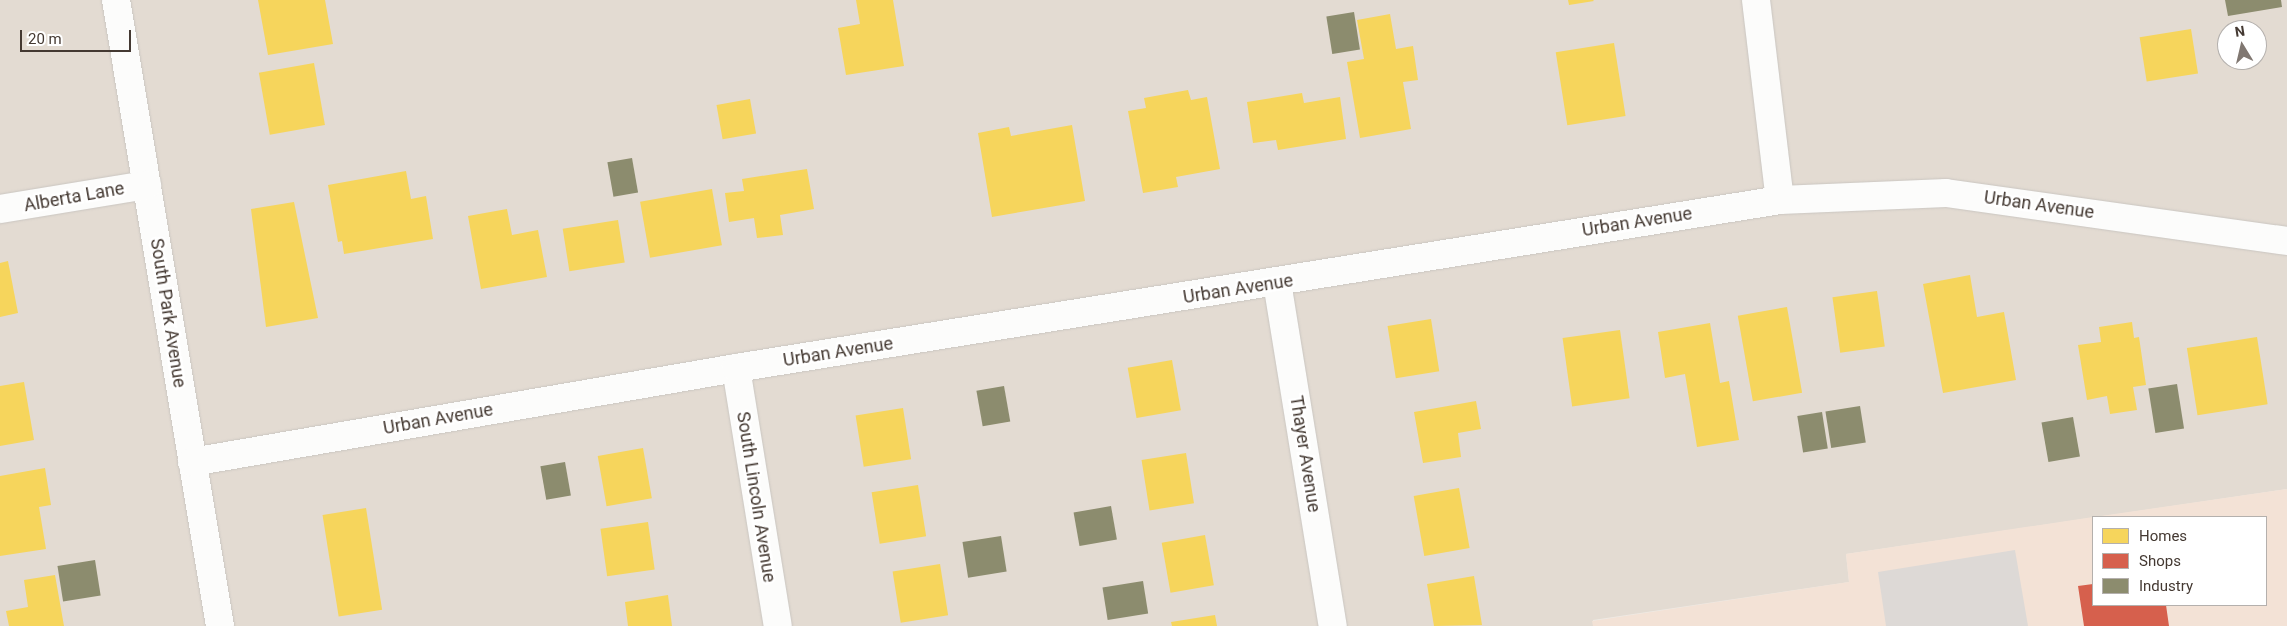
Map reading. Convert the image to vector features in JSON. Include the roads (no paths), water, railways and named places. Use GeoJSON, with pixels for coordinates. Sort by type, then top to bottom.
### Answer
{"type":"FeatureCollection","features":[{"type":"Feature","properties":{"kind":"street","name":"South Park Avenue"},"geometry":{"type":"LineString","coordinates":[[116,0],[220,626]]}},
{"type":"Feature","properties":{"kind":"street"},"geometry":{"type":"LineString","coordinates":[[1756,0],[1780,200]]}},
{"type":"Feature","properties":{"kind":"street","name":"Alberta Lane"},"geometry":{"type":"LineString","coordinates":[[0,209],[147,185]]}},
{"type":"Feature","properties":{"kind":"street","name":"Urban Avenue"},"geometry":{"type":"LineString","coordinates":[[192,462],[736,368],[1780,200],[1946,193],[2287,241]]}},
{"type":"Feature","properties":{"kind":"street","name":"Thayer Avenue"},"geometry":{"type":"LineString","coordinates":[[1277,282],[1333,626]]}},
{"type":"Feature","properties":{"kind":"street","name":"South Lincoln Avenue"},"geometry":{"type":"LineString","coordinates":[[736,368],[778,626]]}}]}
